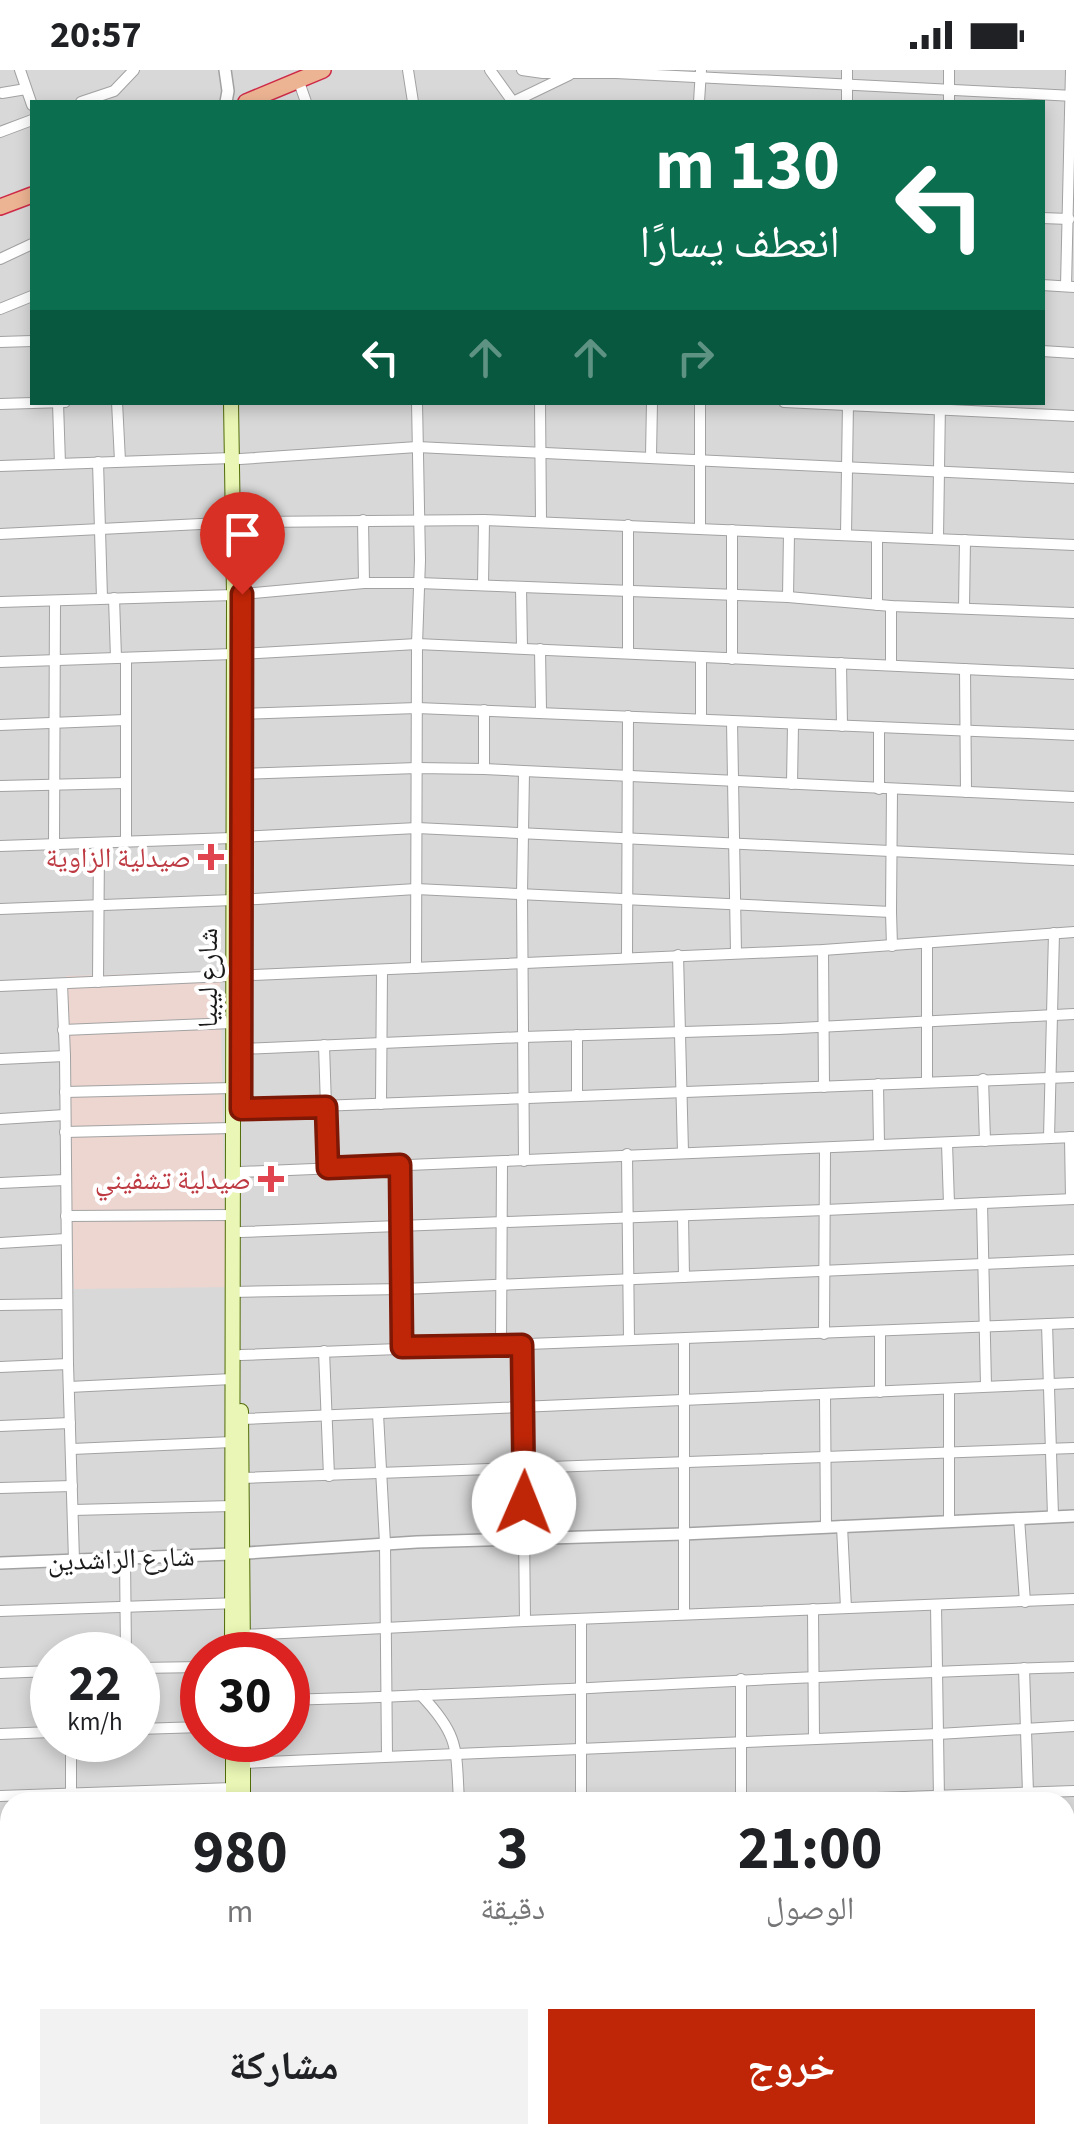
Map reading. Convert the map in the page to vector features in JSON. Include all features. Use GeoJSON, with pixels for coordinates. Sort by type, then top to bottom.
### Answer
{"type":"FeatureCollection","features":[{"type":"Feature","properties":{"kind":"highway"},"geometry":{"type":"LineString","coordinates":[[264,98],[323,70]]}},
{"type":"Feature","properties":{"kind":"highway"},"geometry":{"type":"LineString","coordinates":[[2,201],[30,194]]}},
{"type":"Feature","properties":{"kind":"main road","name":"شارع ليبيا"},"geometry":{"type":"LineString","coordinates":[[231,405],[237,522],[236,976],[241,1109],[241,1232],[236,1292]]}},
{"type":"Feature","properties":{"kind":"main road","name":"شارع ليبيا"},"geometry":{"type":"LineString","coordinates":[[236,458],[240,405]]}},
{"type":"Feature","properties":{"kind":"main road","name":"شارع ليبيا"},"geometry":{"type":"LineString","coordinates":[[237,838],[241,774],[238,722]]}},
{"type":"Feature","properties":{"kind":"main road","name":"شارع ليبيا"},"geometry":{"type":"LineString","coordinates":[[236,976],[232,1023],[236,1292],[232,1506],[237,1554]]}},
{"type":"Feature","properties":{"kind":"main road","name":"شارع ليبيا"},"geometry":{"type":"LineString","coordinates":[[236,1336],[241,1355],[242,1418],[237,1554]]}},
{"type":"Feature","properties":{"kind":"main road"},"geometry":{"type":"LineString","coordinates":[[234,1632],[237,1554]]}},
{"type":"Feature","properties":{"kind":"main road"},"geometry":{"type":"LineString","coordinates":[[237,1603],[242,1632]]}},
{"type":"Feature","properties":{"kind":"main road"},"geometry":{"type":"LineString","coordinates":[[233,1762],[233,1792]]}},
{"type":"Feature","properties":{"kind":"main road"},"geometry":{"type":"LineString","coordinates":[[243,1763],[244,1792]]}},
{"type":"Feature","properties":{"kind":"street"},"geometry":{"type":"LineString","coordinates":[[20,70],[30,100]]}},
{"type":"Feature","properties":{"kind":"street"},"geometry":{"type":"LineString","coordinates":[[88,100],[114,92],[134,70]]}},
{"type":"Feature","properties":{"kind":"street"},"geometry":{"type":"LineString","coordinates":[[225,70],[227,97]]}},
{"type":"Feature","properties":{"kind":"street"},"geometry":{"type":"LineString","coordinates":[[408,70],[412,100]]}},
{"type":"Feature","properties":{"kind":"street"},"geometry":{"type":"LineString","coordinates":[[490,70],[512,100]]}},
{"type":"Feature","properties":{"kind":"street"},"geometry":{"type":"LineString","coordinates":[[522,70],[778,76],[949,97],[1072,96]]}},
{"type":"Feature","properties":{"kind":"street"},"geometry":{"type":"LineString","coordinates":[[847,70],[847,100]]}},
{"type":"Feature","properties":{"kind":"street"},"geometry":{"type":"LineString","coordinates":[[949,70],[949,97]]}},
{"type":"Feature","properties":{"kind":"street"},"geometry":{"type":"LineString","coordinates":[[1045,285],[1070,286],[1072,70]]}},
{"type":"Feature","properties":{"kind":"street"},"geometry":{"type":"LineString","coordinates":[[517,100],[570,74]]}},
{"type":"Feature","properties":{"kind":"street"},"geometry":{"type":"LineString","coordinates":[[699,100],[700,74]]}},
{"type":"Feature","properties":{"kind":"street"},"geometry":{"type":"LineString","coordinates":[[299,82],[305,100]]}},
{"type":"Feature","properties":{"kind":"street"},"geometry":{"type":"LineString","coordinates":[[2,94],[26,89]]}},
{"type":"Feature","properties":{"kind":"street"},"geometry":{"type":"LineString","coordinates":[[0,132],[30,121]]}},
{"type":"Feature","properties":{"kind":"street"},"geometry":{"type":"LineString","coordinates":[[1045,218],[1068,219]]}},
{"type":"Feature","properties":{"kind":"street"},"geometry":{"type":"LineString","coordinates":[[0,259],[30,245]]}},
{"type":"Feature","properties":{"kind":"street"},"geometry":{"type":"LineString","coordinates":[[0,309],[30,297]]}},
{"type":"Feature","properties":{"kind":"street"},"geometry":{"type":"LineString","coordinates":[[0,342],[30,341]]}},
{"type":"Feature","properties":{"kind":"street"},"geometry":{"type":"LineString","coordinates":[[1045,352],[1074,353]]}},
{"type":"Feature","properties":{"kind":"street"},"geometry":{"type":"LineString","coordinates":[[0,404],[30,404]]}},
{"type":"Feature","properties":{"kind":"street"},"geometry":{"type":"LineString","coordinates":[[60,464],[61,405]]}},
{"type":"Feature","properties":{"kind":"street"},"geometry":{"type":"LineString","coordinates":[[118,405],[120,461]]}},
{"type":"Feature","properties":{"kind":"street"},"geometry":{"type":"LineString","coordinates":[[416,968],[417,405]]}},
{"type":"Feature","properties":{"kind":"street"},"geometry":{"type":"LineString","coordinates":[[540,405],[541,521]]}},
{"type":"Feature","properties":{"kind":"street"},"geometry":{"type":"LineString","coordinates":[[651,456],[652,405]]}},
{"type":"Feature","properties":{"kind":"street"},"geometry":{"type":"LineString","coordinates":[[700,405],[700,528]]}},
{"type":"Feature","properties":{"kind":"street"},"geometry":{"type":"LineString","coordinates":[[846,535],[848,405]]}},
{"type":"Feature","properties":{"kind":"street"},"geometry":{"type":"LineString","coordinates":[[894,405],[1074,416]]}},
{"type":"Feature","properties":{"kind":"street"},"geometry":{"type":"LineString","coordinates":[[938,538],[940,406]]}},
{"type":"Feature","properties":{"kind":"street"},"geometry":{"type":"LineString","coordinates":[[0,466],[417,447],[1074,478]]}},
{"type":"Feature","properties":{"kind":"street"},"geometry":{"type":"LineString","coordinates":[[98,462],[108,598],[121,658],[126,841]]}},
{"type":"Feature","properties":{"kind":"street"},"geometry":{"type":"LineString","coordinates":[[363,520],[364,584]]}},
{"type":"Feature","properties":{"kind":"street"},"geometry":{"type":"LineString","coordinates":[[483,585],[484,520]]}},
{"type":"Feature","properties":{"kind":"street"},"geometry":{"type":"LineString","coordinates":[[0,534],[237,522],[484,520],[1074,545]]}},
{"type":"Feature","properties":{"kind":"street"},"geometry":{"type":"LineString","coordinates":[[628,525],[628,654]]}},
{"type":"Feature","properties":{"kind":"street"},"geometry":{"type":"LineString","coordinates":[[732,530],[732,659]]}},
{"type":"Feature","properties":{"kind":"street"},"geometry":{"type":"LineString","coordinates":[[788,597],[789,533]]}},
{"type":"Feature","properties":{"kind":"street"},"geometry":{"type":"LineString","coordinates":[[877,537],[877,604]]}},
{"type":"Feature","properties":{"kind":"street"},"geometry":{"type":"LineString","coordinates":[[964,608],[965,540]]}},
{"type":"Feature","properties":{"kind":"street"},"geometry":{"type":"LineString","coordinates":[[0,602],[238,595],[419,582],[1074,613]]}},
{"type":"Feature","properties":{"kind":"street"},"geometry":{"type":"LineString","coordinates":[[521,587],[522,648]]}},
{"type":"Feature","properties":{"kind":"street"},"geometry":{"type":"LineString","coordinates":[[54,845],[55,601]]}},
{"type":"Feature","properties":{"kind":"street"},"geometry":{"type":"LineString","coordinates":[[890,666],[891,606]]}},
{"type":"Feature","properties":{"kind":"street"},"geometry":{"type":"LineString","coordinates":[[0,662],[417,644],[1074,674]]}},
{"type":"Feature","properties":{"kind":"street"},"geometry":{"type":"LineString","coordinates":[[540,649],[541,711]]}},
{"type":"Feature","properties":{"kind":"street"},"geometry":{"type":"LineString","coordinates":[[701,658],[702,719]]}},
{"type":"Feature","properties":{"kind":"street"},"geometry":{"type":"LineString","coordinates":[[840,663],[842,726]]}},
{"type":"Feature","properties":{"kind":"street"},"geometry":{"type":"LineString","coordinates":[[965,669],[966,792]]}},
{"type":"Feature","properties":{"kind":"street"},"geometry":{"type":"LineString","coordinates":[[238,722],[417,708],[1074,735]]}},
{"type":"Feature","properties":{"kind":"street"},"geometry":{"type":"LineString","coordinates":[[484,710],[484,769]]}},
{"type":"Feature","properties":{"kind":"street"},"geometry":{"type":"LineString","coordinates":[[627,958],[628,716]]}},
{"type":"Feature","properties":{"kind":"street"},"geometry":{"type":"LineString","coordinates":[[0,725],[125,720]]}},
{"type":"Feature","properties":{"kind":"street"},"geometry":{"type":"LineString","coordinates":[[732,721],[736,953]]}},
{"type":"Feature","properties":{"kind":"street"},"geometry":{"type":"LineString","coordinates":[[792,784],[793,724]]}},
{"type":"Feature","properties":{"kind":"street"},"geometry":{"type":"LineString","coordinates":[[879,727],[879,789]]}},
{"type":"Feature","properties":{"kind":"street"},"geometry":{"type":"LineString","coordinates":[[241,774],[484,769],[1074,797]]}},
{"type":"Feature","properties":{"kind":"street"},"geometry":{"type":"LineString","coordinates":[[524,772],[524,1161]]}},
{"type":"Feature","properties":{"kind":"street"},"geometry":{"type":"LineString","coordinates":[[0,786],[125,783]]}},
{"type":"Feature","properties":{"kind":"street"},"geometry":{"type":"LineString","coordinates":[[892,790],[892,946]]}},
{"type":"Feature","properties":{"kind":"street"},"geometry":{"type":"LineString","coordinates":[[0,846],[418,828],[1074,860]]}},
{"type":"Feature","properties":{"kind":"street"},"geometry":{"type":"LineString","coordinates":[[98,843],[98,982]]}},
{"type":"Feature","properties":{"kind":"street"},"geometry":{"type":"LineString","coordinates":[[0,909],[416,889],[891,912]]}},
{"type":"Feature","properties":{"kind":"street"},"geometry":{"type":"LineString","coordinates":[[0,986],[823,950],[1074,932]]}},
{"type":"Feature","properties":{"kind":"street"},"geometry":{"type":"LineString","coordinates":[[1050,1138],[1054,934]]}},
{"type":"Feature","properties":{"kind":"street"},"geometry":{"type":"LineString","coordinates":[[927,944],[927,1082]]}},
{"type":"Feature","properties":{"kind":"street"},"geometry":{"type":"LineString","coordinates":[[823,950],[824,1087]]}},
{"type":"Feature","properties":{"kind":"street"},"geometry":{"type":"LineString","coordinates":[[678,955],[683,1152]]}},
{"type":"Feature","properties":{"kind":"street"},"geometry":{"type":"LineString","coordinates":[[382,971],[382,1104]]}},
{"type":"Feature","properties":{"kind":"street"},"geometry":{"type":"LineString","coordinates":[[62,984],[74,1560]]}},
{"type":"Feature","properties":{"kind":"street"},"geometry":{"type":"LineString","coordinates":[[240,1049],[1074,1014]]}},
{"type":"Feature","properties":{"kind":"street"},"geometry":{"type":"LineString","coordinates":[[64,1030],[232,1023]]}},
{"type":"Feature","properties":{"kind":"street"},"geometry":{"type":"LineString","coordinates":[[577,1096],[578,1035]]}},
{"type":"Feature","properties":{"kind":"street"},"geometry":{"type":"LineString","coordinates":[[324,1045],[328,1168]]}},
{"type":"Feature","properties":{"kind":"street"},"geometry":{"type":"LineString","coordinates":[[0,1059],[65,1056]]}},
{"type":"Feature","properties":{"kind":"street"},"geometry":{"type":"LineString","coordinates":[[241,1109],[1074,1077]]}},
{"type":"Feature","properties":{"kind":"street"},"geometry":{"type":"LineString","coordinates":[[983,1079],[986,1141]]}},
{"type":"Feature","properties":{"kind":"street"},"geometry":{"type":"LineString","coordinates":[[878,1084],[879,1145]]}},
{"type":"Feature","properties":{"kind":"street"},"geometry":{"type":"LineString","coordinates":[[64,1092],[233,1088]]}},
{"type":"Feature","properties":{"kind":"street"},"geometry":{"type":"LineString","coordinates":[[0,1119],[65,1115]]}},
{"type":"Feature","properties":{"kind":"street"},"geometry":{"type":"LineString","coordinates":[[65,1132],[232,1128]]}},
{"type":"Feature","properties":{"kind":"street"},"geometry":{"type":"LineString","coordinates":[[240,1172],[1072,1137],[1073,1198],[241,1232]]}},
{"type":"Feature","properties":{"kind":"street"},"geometry":{"type":"LineString","coordinates":[[947,1143],[949,1204]]}},
{"type":"Feature","properties":{"kind":"street"},"geometry":{"type":"LineString","coordinates":[[824,1148],[824,1334]]}},
{"type":"Feature","properties":{"kind":"street"},"geometry":{"type":"LineString","coordinates":[[626,1154],[628,1340]]}},
{"type":"Feature","properties":{"kind":"street"},"geometry":{"type":"LineString","coordinates":[[502,1162],[502,1345]]}},
{"type":"Feature","properties":{"kind":"street"},"geometry":{"type":"LineString","coordinates":[[400,1165],[402,1347]]}},
{"type":"Feature","properties":{"kind":"street"},"geometry":{"type":"LineString","coordinates":[[0,1182],[64,1180]]}},
{"type":"Feature","properties":{"kind":"street"},"geometry":{"type":"LineString","coordinates":[[982,1203],[986,1386]]}},
{"type":"Feature","properties":{"kind":"street"},"geometry":{"type":"LineString","coordinates":[[66,1216],[232,1215]]}},
{"type":"Feature","properties":{"kind":"street"},"geometry":{"type":"LineString","coordinates":[[683,1216],[684,1277]]}},
{"type":"Feature","properties":{"kind":"street"},"geometry":{"type":"LineString","coordinates":[[0,1242],[66,1240]]}},
{"type":"Feature","properties":{"kind":"street"},"geometry":{"type":"LineString","coordinates":[[236,1292],[402,1289],[1074,1260]]}},
{"type":"Feature","properties":{"kind":"street"},"geometry":{"type":"LineString","coordinates":[[0,1306],[67,1304]]}},
{"type":"Feature","properties":{"kind":"street"},"geometry":{"type":"LineString","coordinates":[[241,1355],[1074,1323]]}},
{"type":"Feature","properties":{"kind":"street"},"geometry":{"type":"LineString","coordinates":[[1047,1324],[1053,1516]]}},
{"type":"Feature","properties":{"kind":"street"},"geometry":{"type":"LineString","coordinates":[[880,1331],[880,1392]]}},
{"type":"Feature","properties":{"kind":"street"},"geometry":{"type":"LineString","coordinates":[[684,1340],[684,1614]]}},
{"type":"Feature","properties":{"kind":"street"},"geometry":{"type":"LineString","coordinates":[[522,1345],[525,1621]]}},
{"type":"Feature","properties":{"kind":"street"},"geometry":{"type":"LineString","coordinates":[[324,1352],[329,1476]]}},
{"type":"Feature","properties":{"kind":"street"},"geometry":{"type":"LineString","coordinates":[[0,1367],[68,1364]]}},
{"type":"Feature","properties":{"kind":"street"},"geometry":{"type":"LineString","coordinates":[[68,1387],[232,1379]]}},
{"type":"Feature","properties":{"kind":"street"},"geometry":{"type":"LineString","coordinates":[[242,1418],[1074,1383]]}},
{"type":"Feature","properties":{"kind":"street"},"geometry":{"type":"LineString","coordinates":[[949,1389],[949,1521]]}},
{"type":"Feature","properties":{"kind":"street"},"geometry":{"type":"LineString","coordinates":[[825,1395],[826,1527]]}},
{"type":"Feature","properties":{"kind":"street"},"geometry":{"type":"LineString","coordinates":[[378,1414],[385,1543],[387,1756]]}},
{"type":"Feature","properties":{"kind":"street"},"geometry":{"type":"LineString","coordinates":[[0,1426],[70,1423]]}},
{"type":"Feature","properties":{"kind":"street"},"geometry":{"type":"LineString","coordinates":[[72,1449],[232,1442]]}},
{"type":"Feature","properties":{"kind":"street"},"geometry":{"type":"LineString","coordinates":[[242,1478],[1074,1448]]}},
{"type":"Feature","properties":{"kind":"street"},"geometry":{"type":"LineString","coordinates":[[0,1488],[72,1486]]}},
{"type":"Feature","properties":{"kind":"street"},"geometry":{"type":"LineString","coordinates":[[73,1510],[232,1506]]}},
{"type":"Feature","properties":{"kind":"street","name":"شارع الراشدين"},"geometry":{"type":"LineString","coordinates":[[0,1562],[1074,1516]]}},
{"type":"Feature","properties":{"kind":"street"},"geometry":{"type":"LineString","coordinates":[[1020,1518],[1025,1602]]}},
{"type":"Feature","properties":{"kind":"street"},"geometry":{"type":"LineString","coordinates":[[842,1526],[846,1608]]}},
{"type":"Feature","properties":{"kind":"street"},"geometry":{"type":"LineString","coordinates":[[125,1558],[126,1632]]}},
{"type":"Feature","properties":{"kind":"street"},"geometry":{"type":"LineString","coordinates":[[296,1632],[1074,1599]]}},
{"type":"Feature","properties":{"kind":"street"},"geometry":{"type":"LineString","coordinates":[[0,1612],[237,1603]]}},
{"type":"Feature","properties":{"kind":"street"},"geometry":{"type":"LineString","coordinates":[[936,1605],[939,1792]]}},
{"type":"Feature","properties":{"kind":"street"},"geometry":{"type":"LineString","coordinates":[[814,1609],[814,1739]]}},
{"type":"Feature","properties":{"kind":"street"},"geometry":{"type":"LineString","coordinates":[[581,1620],[581,1792]]}},
{"type":"Feature","properties":{"kind":"street"},"geometry":{"type":"LineString","coordinates":[[310,1699],[1074,1667]]}},
{"type":"Feature","properties":{"kind":"street"},"geometry":{"type":"LineString","coordinates":[[1024,1668],[1028,1792],[1074,1791]]}},
{"type":"Feature","properties":{"kind":"street"},"geometry":{"type":"LineString","coordinates":[[0,1673],[30,1672]]}},
{"type":"Feature","properties":{"kind":"street"},"geometry":{"type":"LineString","coordinates":[[741,1679],[742,1792]]}},
{"type":"Feature","properties":{"kind":"street"},"geometry":{"type":"LineString","coordinates":[[422,1695],[454,1740],[458,1792]]}},
{"type":"Feature","properties":{"kind":"street"},"geometry":{"type":"LineString","coordinates":[[243,1763],[1074,1726]]}},
{"type":"Feature","properties":{"kind":"street"},"geometry":{"type":"LineString","coordinates":[[0,1734],[30,1733]]}},
{"type":"Feature","properties":{"kind":"street"},"geometry":{"type":"LineString","coordinates":[[71,1762],[71,1792]]}},
{"type":"Feature","properties":{"kind":"shaded area"},"geometry":{"type":"Polygon","coordinates":[[[0,70],[1074,70],[1074,1792],[0,1792],[0,70]]]}},
{"type":"Feature","properties":{"kind":"shaded area"},"geometry":{"type":"Polygon","coordinates":[[[220,972],[226,1287],[74,1289],[66,976],[220,972]]]}},
{"type":"Feature","properties":{"kind":"place","name":"صيدلية الزاوية"},"geometry":{"type":"Point","coordinates":[211,857]}},
{"type":"Feature","properties":{"kind":"place","name":"صيدلية تشفيني"},"geometry":{"type":"Point","coordinates":[271,1179]}},
{"type":"Feature","properties":{"kind":"route"},"geometry":{"type":"LineString","coordinates":[[242,594],[241,1109],[326,1107],[328,1168],[400,1165],[402,1347],[522,1345],[524,1503]]}}]}
